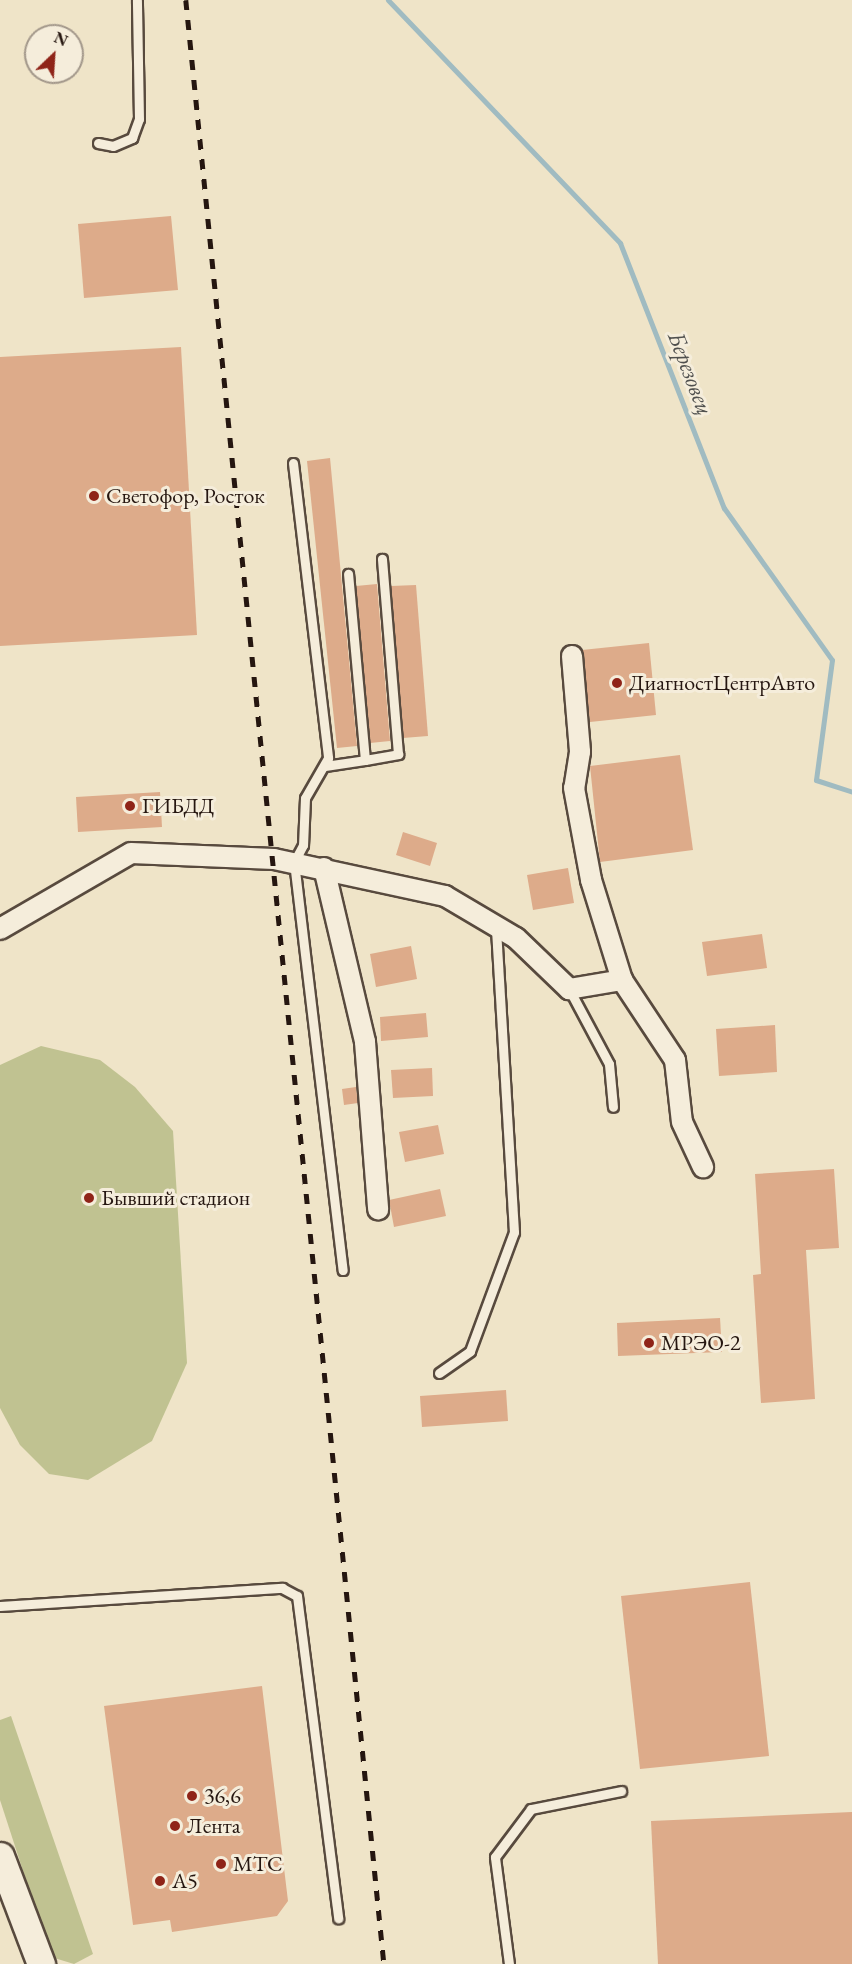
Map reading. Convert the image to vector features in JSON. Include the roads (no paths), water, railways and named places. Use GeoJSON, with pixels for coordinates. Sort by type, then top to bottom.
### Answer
{"type":"FeatureCollection","features":[{"type":"Feature","properties":{"kind":"main road"},"geometry":{"type":"LineString","coordinates":[[0,1856],[41,1964]]}},
{"type":"Feature","properties":{"kind":"street"},"geometry":{"type":"LineString","coordinates":[[572,656],[580,752],[574,788],[591,880],[622,980],[675,1060],[682,1122],[703,1167]]}},
{"type":"Feature","properties":{"kind":"street"},"geometry":{"type":"LineString","coordinates":[[0,929],[131,853],[294,862],[445,896],[496,924],[569,989],[622,980]]}},
{"type":"Feature","properties":{"kind":"street"},"geometry":{"type":"LineString","coordinates":[[324,868],[365,1042],[378,1209]]}},
{"type":"Feature","properties":{"kind":"lane"},"geometry":{"type":"LineString","coordinates":[[98,143],[113,146],[132,138],[139,120],[137,0]]}},
{"type":"Feature","properties":{"kind":"lane"},"geometry":{"type":"LineString","coordinates":[[293,464],[325,766],[306,798],[303,845],[294,862],[343,1270]]}},
{"type":"Feature","properties":{"kind":"lane"},"geometry":{"type":"LineString","coordinates":[[325,766],[398,754],[382,559]]}},
{"type":"Feature","properties":{"kind":"lane"},"geometry":{"type":"LineString","coordinates":[[348,574],[366,760]]}},
{"type":"Feature","properties":{"kind":"lane"},"geometry":{"type":"LineString","coordinates":[[439,1373],[470,1351],[514,1232],[496,924]]}},
{"type":"Feature","properties":{"kind":"lane"},"geometry":{"type":"LineString","coordinates":[[569,989],[609,1064],[613,1107]]}},
{"type":"Feature","properties":{"kind":"lane"},"geometry":{"type":"LineString","coordinates":[[0,1606],[282,1588],[297,1596],[338,1918]]}},
{"type":"Feature","properties":{"kind":"lane"},"geometry":{"type":"LineString","coordinates":[[509,1964],[495,1857],[531,1809],[621,1791]]}},
{"type":"Feature","properties":{"kind":"waterway","name":"Березовец"},"geometry":{"type":"LineString","coordinates":[[388,0],[620,243],[724,508],[832,660],[816,780],[852,792]]}},
{"type":"Feature","properties":{"kind":"railway"},"geometry":{"type":"LineString","coordinates":[[186,0],[384,1964]]}},
{"type":"Feature","properties":{"kind":"place","name":"Светофор, Росток"},"geometry":{"type":"Point","coordinates":[94,496]}},
{"type":"Feature","properties":{"kind":"place","name":"ДиагностЦентрАвто"},"geometry":{"type":"Point","coordinates":[617,683]}},
{"type":"Feature","properties":{"kind":"place","name":"ГИБДД"},"geometry":{"type":"Point","coordinates":[130,806]}},
{"type":"Feature","properties":{"kind":"place","name":"Бывший стадион"},"geometry":{"type":"Point","coordinates":[89,1198]}},
{"type":"Feature","properties":{"kind":"place","name":"МРЭО-2"},"geometry":{"type":"Point","coordinates":[649,1343]}},
{"type":"Feature","properties":{"kind":"place","name":"36,6"},"geometry":{"type":"Point","coordinates":[192,1796]}},
{"type":"Feature","properties":{"kind":"place","name":"Лента"},"geometry":{"type":"Point","coordinates":[175,1826]}},
{"type":"Feature","properties":{"kind":"place","name":"МТС"},"geometry":{"type":"Point","coordinates":[221,1864]}},
{"type":"Feature","properties":{"kind":"place","name":"А5"},"geometry":{"type":"Point","coordinates":[160,1881]}}]}
